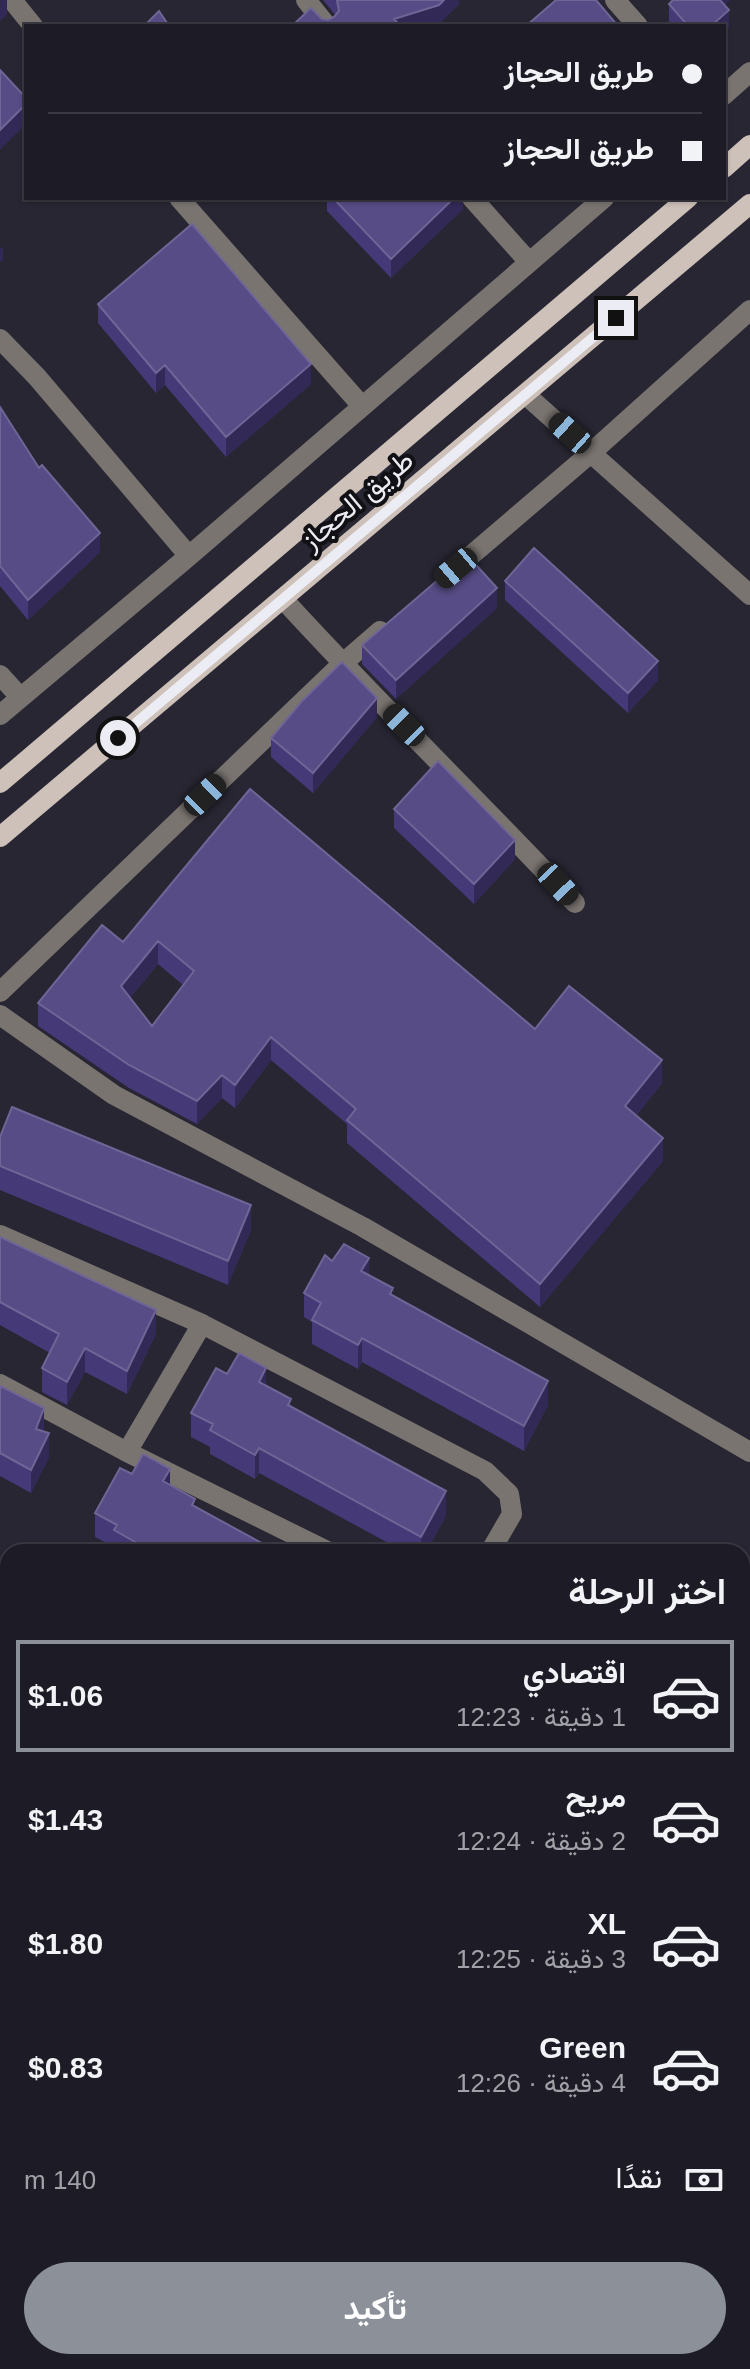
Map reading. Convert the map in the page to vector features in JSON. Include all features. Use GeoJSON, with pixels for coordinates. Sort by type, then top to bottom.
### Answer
{"type":"FeatureCollection","features":[{"type":"Feature","properties":{"kind":"main road"},"geometry":{"type":"LineString","coordinates":[[726,166],[750,145]]}},
{"type":"Feature","properties":{"kind":"main road","name":"طريق الحجاز"},"geometry":{"type":"LineString","coordinates":[[0,783],[686,200]]}},
{"type":"Feature","properties":{"kind":"main road","name":"طريق الحجاز"},"geometry":{"type":"LineString","coordinates":[[0,837],[750,204]]}},
{"type":"Feature","properties":{"kind":"street"},"geometry":{"type":"LineString","coordinates":[[12,0],[31,24]]}},
{"type":"Feature","properties":{"kind":"street"},"geometry":{"type":"LineString","coordinates":[[306,0],[325,24]]}},
{"type":"Feature","properties":{"kind":"street"},"geometry":{"type":"LineString","coordinates":[[615,0],[636,24]]}},
{"type":"Feature","properties":{"kind":"street"},"geometry":{"type":"LineString","coordinates":[[726,93],[750,72]]}},
{"type":"Feature","properties":{"kind":"street"},"geometry":{"type":"LineString","coordinates":[[181,200],[361,405]]}},
{"type":"Feature","properties":{"kind":"street"},"geometry":{"type":"LineString","coordinates":[[474,200],[529,262]]}},
{"type":"Feature","properties":{"kind":"street"},"geometry":{"type":"LineString","coordinates":[[0,715],[602,200]]}},
{"type":"Feature","properties":{"kind":"street"},"geometry":{"type":"LineString","coordinates":[[437,583],[592,452],[750,310]]}},
{"type":"Feature","properties":{"kind":"street"},"geometry":{"type":"LineString","coordinates":[[0,339],[37,377],[189,556]]}},
{"type":"Feature","properties":{"kind":"street"},"geometry":{"type":"LineString","coordinates":[[526,395],[750,595]]}},
{"type":"Feature","properties":{"kind":"street"},"geometry":{"type":"LineString","coordinates":[[283,599],[342,664],[486,808],[575,903]]}},
{"type":"Feature","properties":{"kind":"street"},"geometry":{"type":"LineString","coordinates":[[0,992],[342,664],[390,623]]}},
{"type":"Feature","properties":{"kind":"street"},"geometry":{"type":"LineString","coordinates":[[0,675],[20,697]]}},
{"type":"Feature","properties":{"kind":"street"},"geometry":{"type":"LineString","coordinates":[[0,1015],[114,1095],[363,1227],[750,1452]]}},
{"type":"Feature","properties":{"kind":"street"},"geometry":{"type":"LineString","coordinates":[[0,1235],[202,1324],[485,1471],[509,1494],[512,1514],[495,1544]]}},
{"type":"Feature","properties":{"kind":"street"},"geometry":{"type":"LineString","coordinates":[[127,1452],[202,1324]]}},
{"type":"Feature","properties":{"kind":"street"},"geometry":{"type":"LineString","coordinates":[[0,1384],[127,1452],[313,1544]]}},
{"type":"Feature","properties":{"kind":"building"},"geometry":{"type":"Polygon","coordinates":[[[337,0],[444,0],[439,5],[394,19],[398,24],[294,24],[311,8],[322,19],[328,20],[339,11],[337,0]]]}},
{"type":"Feature","properties":{"kind":"building"},"geometry":{"type":"Polygon","coordinates":[[[556,0],[596,0],[616,24],[528,24],[556,0]]]}},
{"type":"Feature","properties":{"kind":"building"},"geometry":{"type":"Polygon","coordinates":[[[673,0],[720,0],[729,10],[713,24],[686,24],[669,4],[673,0]]]}},
{"type":"Feature","properties":{"kind":"building"},"geometry":{"type":"Polygon","coordinates":[[[159,11],[168,24],[146,24],[159,11]]]}},
{"type":"Feature","properties":{"kind":"building"},"geometry":{"type":"Polygon","coordinates":[[[0,70],[24,96],[24,106],[0,130],[0,70]]]}},
{"type":"Feature","properties":{"kind":"building"},"geometry":{"type":"Polygon","coordinates":[[[335,200],[452,200],[391,259],[335,200]]]}},
{"type":"Feature","properties":{"kind":"building"},"geometry":{"type":"Polygon","coordinates":[[[192,224],[311,364],[226,437],[165,365],[156,373],[98,304],[192,224]]]}},
{"type":"Feature","properties":{"kind":"building"},"geometry":{"type":"Polygon","coordinates":[[[0,407],[39,468],[42,465],[100,533],[28,600],[0,566],[0,407]]]}},
{"type":"Feature","properties":{"kind":"building"},"geometry":{"type":"Polygon","coordinates":[[[534,548],[658,661],[628,693],[505,581],[534,548]]]}},
{"type":"Feature","properties":{"kind":"building"},"geometry":{"type":"Polygon","coordinates":[[[467,555],[497,588],[396,680],[362,645],[467,555]]]}},
{"type":"Feature","properties":{"kind":"building"},"geometry":{"type":"Polygon","coordinates":[[[342,662],[377,698],[313,773],[271,738],[302,701],[342,662]]]}},
{"type":"Feature","properties":{"kind":"building"},"geometry":{"type":"Polygon","coordinates":[[[438,761],[515,840],[474,884],[394,809],[438,761]]]}},
{"type":"Feature","properties":{"kind":"building"},"geometry":{"type":"Polygon","coordinates":[[[250,789],[535,1029],[569,986],[662,1060],[625,1106],[663,1138],[540,1284],[347,1120],[356,1109],[271,1037],[235,1085],[222,1075],[197,1101],[129,1065],[38,1003],[102,925],[123,942],[250,789]],[[158,941],[121,986],[152,1026],[194,971],[158,941]]]}},
{"type":"Feature","properties":{"kind":"building"},"geometry":{"type":"Polygon","coordinates":[[[12,1107],[251,1205],[228,1261],[0,1166],[0,1137],[12,1107]]]}},
{"type":"Feature","properties":{"kind":"building"},"geometry":{"type":"Polygon","coordinates":[[[0,1237],[156,1310],[127,1371],[85,1348],[67,1382],[42,1368],[59,1334],[0,1302],[0,1237]]]}},
{"type":"Feature","properties":{"kind":"building"},"geometry":{"type":"Polygon","coordinates":[[[344,1244],[369,1258],[361,1271],[393,1288],[390,1294],[548,1381],[524,1426],[362,1338],[358,1345],[312,1320],[321,1303],[304,1293],[325,1255],[332,1261],[344,1244]]]}},
{"type":"Feature","properties":{"kind":"building"},"geometry":{"type":"Polygon","coordinates":[[[239,1353],[266,1368],[259,1382],[291,1399],[288,1405],[446,1491],[421,1537],[259,1448],[255,1455],[210,1430],[213,1424],[191,1413],[216,1368],[227,1374],[239,1353]]]}},
{"type":"Feature","properties":{"kind":"building"},"geometry":{"type":"Polygon","coordinates":[[[0,1386],[44,1408],[36,1429],[49,1433],[31,1470],[0,1453],[0,1386]]]}},
{"type":"Feature","properties":{"kind":"building"},"geometry":{"type":"Polygon","coordinates":[[[143,1454],[170,1469],[163,1481],[195,1499],[192,1505],[263,1544],[139,1544],[114,1530],[117,1525],[95,1513],[120,1468],[132,1474],[143,1454]]]}},
{"type":"Feature","properties":{"kind":"route"},"geometry":{"type":"LineString","coordinates":[[118,738],[616,318]]}}]}
